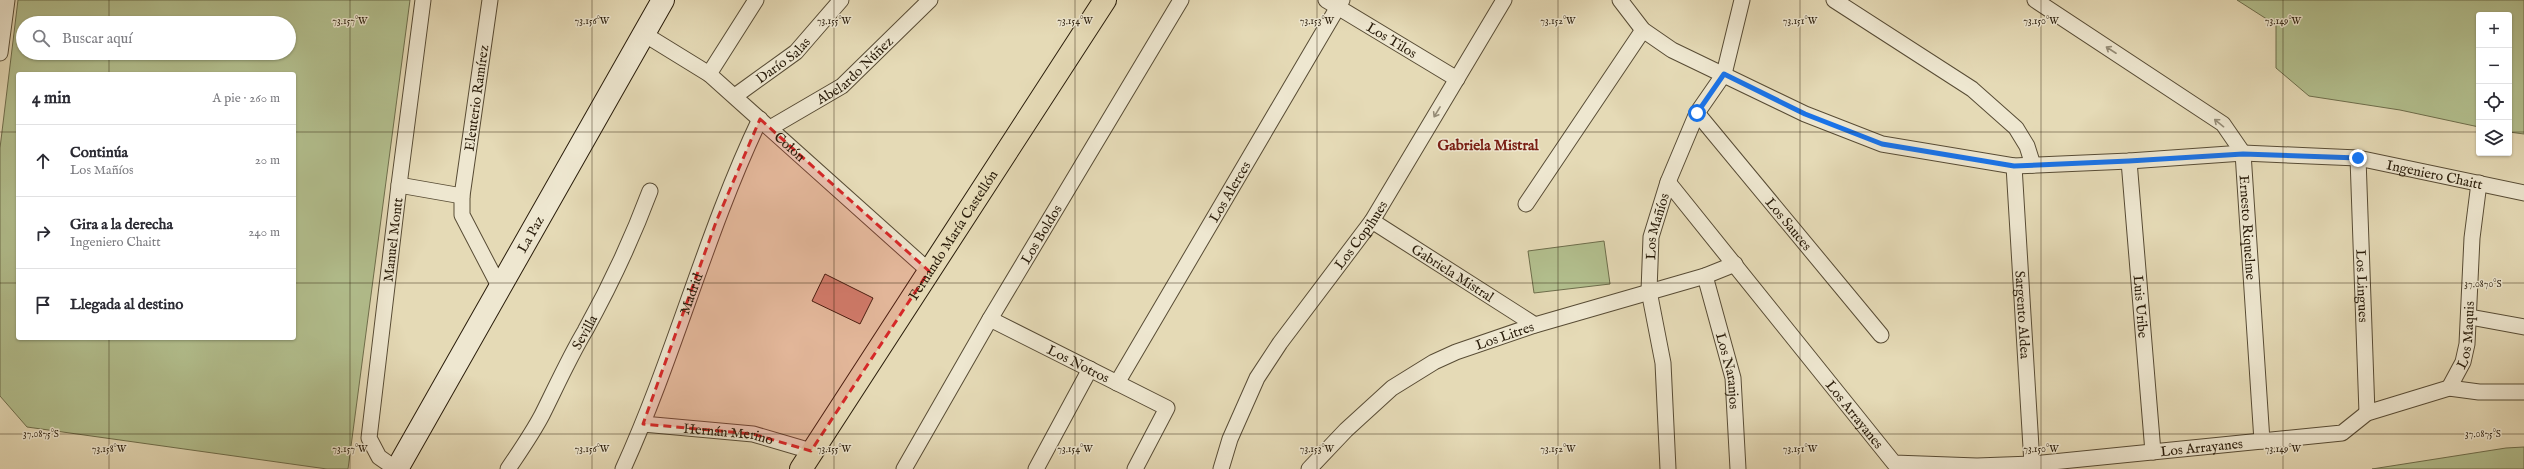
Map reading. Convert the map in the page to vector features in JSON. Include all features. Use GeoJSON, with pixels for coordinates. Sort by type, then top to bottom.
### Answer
{"type":"FeatureCollection","features":[{"type":"Feature","properties":{"kind":"main road","name":"Fernando María Castellón"},"geometry":{"type":"LineString","coordinates":[[806,460],[1105,0]]}},
{"type":"Feature","properties":{"kind":"street"},"geometry":{"type":"LineString","coordinates":[[0,53],[7,0]]}},
{"type":"Feature","properties":{"kind":"street","name":"Manuel Montt"},"geometry":{"type":"LineString","coordinates":[[396,469],[379,457],[369,438],[398,185],[423,0]]}},
{"type":"Feature","properties":{"kind":"street","name":"Eleuterio Ramírez"},"geometry":{"type":"LineString","coordinates":[[490,0],[462,196],[462,215],[500,286]]}},
{"type":"Feature","properties":{"kind":"street","name":"La Paz"},"geometry":{"type":"LineString","coordinates":[[396,469],[663,0]]}},
{"type":"Feature","properties":{"kind":"street"},"geometry":{"type":"LineString","coordinates":[[709,74],[756,0]]}},
{"type":"Feature","properties":{"kind":"street","name":"Darío Salas"},"geometry":{"type":"LineString","coordinates":[[734,96],[796,52],[842,0]]}},
{"type":"Feature","properties":{"kind":"street","name":"Abelardo Núñez"},"geometry":{"type":"LineString","coordinates":[[765,123],[842,86],[930,0]]}},
{"type":"Feature","properties":{"kind":"street","name":"Los Boldos"},"geometry":{"type":"LineString","coordinates":[[904,469],[990,319],[1181,0]]}},
{"type":"Feature","properties":{"kind":"street","name":"Los Copihues"},"geometry":{"type":"LineString","coordinates":[[1221,469],[1230,439],[1257,378],[1280,342],[1372,221],[1504,0]]}},
{"type":"Feature","properties":{"kind":"street","name":"Ingeniero Chaitt"},"geometry":{"type":"LineString","coordinates":[[1620,0],[1643,30],[1672,50],[1805,114],[1882,144],[2014,166],[2243,154],[2358,158],[2524,193]]}},
{"type":"Feature","properties":{"kind":"street","name":"Los Mañíos"},"geometry":{"type":"LineString","coordinates":[[1668,469],[1663,363],[1649,291],[1651,237],[1668,182],[1697,113],[1724,74],[1742,0]]}},
{"type":"Feature","properties":{"kind":"street"},"geometry":{"type":"LineString","coordinates":[[1834,0],[1972,89],[2016,128],[2027,146],[2033,165]]}},
{"type":"Feature","properties":{"kind":"street","name":"Ernesto Riquelme"},"geometry":{"type":"LineString","coordinates":[[2035,0],[2223,124],[2243,154],[2262,441]]}},
{"type":"Feature","properties":{"kind":"street","name":"Los Tilos"},"geometry":{"type":"LineString","coordinates":[[1336,2],[1457,79]]}},
{"type":"Feature","properties":{"kind":"street","name":"Los Alerces"},"geometry":{"type":"LineString","coordinates":[[1117,383],[1336,2]]}},
{"type":"Feature","properties":{"kind":"street"},"geometry":{"type":"LineString","coordinates":[[1526,204],[1643,30]]}},
{"type":"Feature","properties":{"kind":"street","name":"Colón"},"geometry":{"type":"LineString","coordinates":[[644,34],[709,74],[928,271]]}},
{"type":"Feature","properties":{"kind":"street","name":"Los Sauces"},"geometry":{"type":"LineString","coordinates":[[1697,113],[1881,335]]}},
{"type":"Feature","properties":{"kind":"street","name":"Madrid"},"geometry":{"type":"LineString","coordinates":[[623,469],[644,424],[716,222],[765,123]]}},
{"type":"Feature","properties":{"kind":"street","name":"Los Lingues"},"geometry":{"type":"LineString","coordinates":[[2358,158],[2367,413]]}},
{"type":"Feature","properties":{"kind":"street","name":"Luis Uribe"},"geometry":{"type":"LineString","coordinates":[[2129,161],[2153,452]]}},
{"type":"Feature","properties":{"kind":"street","name":"Sargento Aldea"},"geometry":{"type":"LineString","coordinates":[[2014,166],[2032,464]]}},
{"type":"Feature","properties":{"kind":"street","name":"Los Arrayanes"},"geometry":{"type":"LineString","coordinates":[[1668,182],[1735,264],[1891,466],[1977,466],[2032,464],[2342,433],[2367,413],[2450,388],[2479,392],[2524,392]]}},
{"type":"Feature","properties":{"kind":"street","name":"Los Maquis"},"geometry":{"type":"LineString","coordinates":[[2450,388],[2464,362],[2470,317],[2472,238],[2479,183]]}},
{"type":"Feature","properties":{"kind":"street"},"geometry":{"type":"LineString","coordinates":[[398,185],[462,196]]}},
{"type":"Feature","properties":{"kind":"street","name":"Sevilla"},"geometry":{"type":"LineString","coordinates":[[508,469],[526,442],[585,331],[597,312],[619,259],[632,240],[650,191]]}},
{"type":"Feature","properties":{"kind":"street","name":"Gabriela Mistral"},"geometry":{"type":"LineString","coordinates":[[1372,221],[1535,325]]}},
{"type":"Feature","properties":{"kind":"street","name":"Los Litres"},"geometry":{"type":"LineString","coordinates":[[1310,469],[1374,404],[1412,374],[1456,352],[1535,325],[1705,276],[1735,264]]}},
{"type":"Feature","properties":{"kind":"street","name":"Los Naranjos"},"geometry":{"type":"LineString","coordinates":[[1705,276],[1733,378],[1738,469]]}},
{"type":"Feature","properties":{"kind":"street"},"geometry":{"type":"LineString","coordinates":[[2470,317],[2524,327]]}},
{"type":"Feature","properties":{"kind":"street","name":"Los Notros"},"geometry":{"type":"LineString","coordinates":[[990,319],[1167,408],[1136,469]]}},
{"type":"Feature","properties":{"kind":"street"},"geometry":{"type":"LineString","coordinates":[[1036,469],[1090,369]]}},
{"type":"Feature","properties":{"kind":"street","name":"Hernán Merino"},"geometry":{"type":"LineString","coordinates":[[644,424],[753,434],[806,460]]}},
{"type":"Feature","properties":{"kind":"highlighted area"},"geometry":{"type":"Polygon","coordinates":[[[760,119],[929,271],[811,451],[753,434],[643,424],[716,222],[760,119]]]}},
{"type":"Feature","properties":{"kind":"green space"},"geometry":{"type":"Polygon","coordinates":[[[18,0],[410,0],[348,469],[327,469],[27,427],[0,396],[0,148],[16,16],[16,60],[296,60],[296,16],[16,16],[18,0]]]}},
{"type":"Feature","properties":{"kind":"green space"},"geometry":{"type":"Polygon","coordinates":[[[2237,0],[2524,0],[2524,134],[2512,132],[2512,12],[2476,12],[2476,126],[2400,110],[2309,96],[2276,68],[2276,25],[2237,0]]]}},
{"type":"Feature","properties":{"kind":"green space"},"geometry":{"type":"Polygon","coordinates":[[[1604,241],[1610,284],[1534,293],[1528,251],[1604,241]]]}},
{"type":"Feature","properties":{"kind":"green space"},"geometry":{"type":"Polygon","coordinates":[[[2524,447],[2524,469],[2372,469],[2506,448],[2524,447]]]}},
{"type":"Feature","properties":{"kind":"building"},"geometry":{"type":"Polygon","coordinates":[[[825,274],[873,298],[860,324],[812,301],[825,274]]]}},
{"type":"Feature","properties":{"kind":"district","name":"Gabriela Mistral"},"geometry":{"type":"Point","coordinates":[1488,145]}},
{"type":"Feature","properties":{"kind":"route"},"geometry":{"type":"LineString","coordinates":[[1697,113],[1724,74],[1805,114],[1882,144],[2014,166],[2243,154],[2358,158]]}}]}
